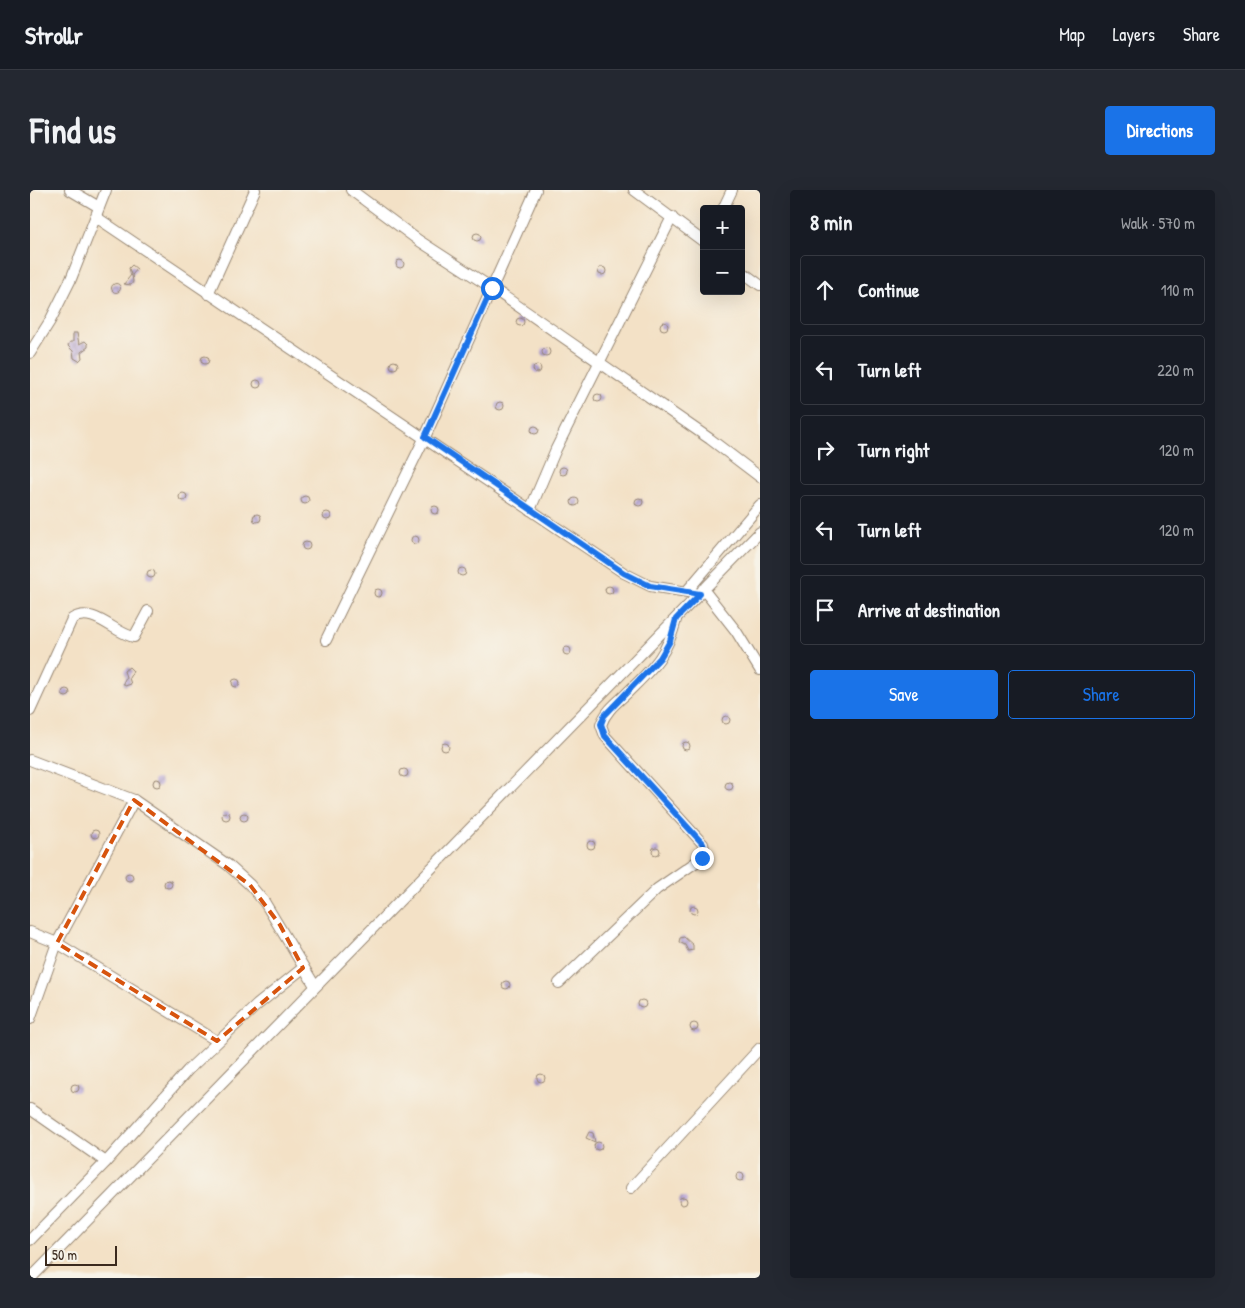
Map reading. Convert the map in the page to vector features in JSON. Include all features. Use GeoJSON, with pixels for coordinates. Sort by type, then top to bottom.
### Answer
{"type":"FeatureCollection","features":[{"type":"Feature","properties":{"kind":"street"},"geometry":{"type":"LineString","coordinates":[[70,190],[208,294],[425,437],[530,510],[638,581],[662,589],[702,592],[736,631],[760,670]]}},
{"type":"Feature","properties":{"kind":"street"},"geometry":{"type":"LineString","coordinates":[[30,353],[58,305],[106,190]]}},
{"type":"Feature","properties":{"kind":"street"},"geometry":{"type":"LineString","coordinates":[[208,294],[255,190]]}},
{"type":"Feature","properties":{"kind":"street"},"geometry":{"type":"LineString","coordinates":[[351,190],[418,240],[492,288],[710,439],[760,477]]}},
{"type":"Feature","properties":{"kind":"street"},"geometry":{"type":"LineString","coordinates":[[326,640],[425,437],[536,190]]}},
{"type":"Feature","properties":{"kind":"street"},"geometry":{"type":"LineString","coordinates":[[634,190],[700,239]]}},
{"type":"Feature","properties":{"kind":"street"},"geometry":{"type":"LineString","coordinates":[[725,205],[732,190]]}},
{"type":"Feature","properties":{"kind":"street"},"geometry":{"type":"LineString","coordinates":[[530,510],[556,449],[672,217]]}},
{"type":"Feature","properties":{"kind":"street"},"geometry":{"type":"LineString","coordinates":[[745,273],[760,285]]}},
{"type":"Feature","properties":{"kind":"street"},"geometry":{"type":"LineString","coordinates":[[687,590],[760,505]]}},
{"type":"Feature","properties":{"kind":"street"},"geometry":{"type":"LineString","coordinates":[[31,1278],[760,532]]}},
{"type":"Feature","properties":{"kind":"street"},"geometry":{"type":"LineString","coordinates":[[30,711],[72,619],[77,616],[89,616],[134,637],[148,611]]}},
{"type":"Feature","properties":{"kind":"street"},"geometry":{"type":"LineString","coordinates":[[559,983],[657,889],[702,858],[705,853],[703,844],[605,736],[601,724],[604,716],[660,658],[670,641],[676,619]]}},
{"type":"Feature","properties":{"kind":"street"},"geometry":{"type":"LineString","coordinates":[[30,760],[134,800],[228,865],[250,885],[280,926],[315,986]]}},
{"type":"Feature","properties":{"kind":"street"},"geometry":{"type":"LineString","coordinates":[[30,1019],[56,943],[134,800]]}},
{"type":"Feature","properties":{"kind":"street"},"geometry":{"type":"LineString","coordinates":[[30,932],[56,943],[217,1041]]}},
{"type":"Feature","properties":{"kind":"street"},"geometry":{"type":"LineString","coordinates":[[30,1240],[106,1162],[188,1070],[217,1041],[257,1005],[303,968]]}},
{"type":"Feature","properties":{"kind":"street"},"geometry":{"type":"LineString","coordinates":[[631,1188],[760,1048]]}},
{"type":"Feature","properties":{"kind":"street"},"geometry":{"type":"LineString","coordinates":[[30,1109],[106,1162]]}},
{"type":"Feature","properties":{"kind":"highlighted area"},"geometry":{"type":"Polygon","coordinates":[[[134,800],[250,885],[280,925],[303,968],[217,1041],[57,943],[134,800]]]}},
{"type":"Feature","properties":{"kind":"building"},"geometry":{"type":"Polygon","coordinates":[[[477,233],[481,237],[477,241],[473,237],[477,233]]]}},
{"type":"Feature","properties":{"kind":"building"},"geometry":{"type":"Polygon","coordinates":[[[400,260],[404,264],[400,268],[396,264],[400,260]]]}},
{"type":"Feature","properties":{"kind":"building"},"geometry":{"type":"Polygon","coordinates":[[[132,265],[137,269],[132,275],[133,282],[131,285],[124,284],[131,275],[129,268],[132,265]]]}},
{"type":"Feature","properties":{"kind":"building"},"geometry":{"type":"Polygon","coordinates":[[[602,267],[606,271],[602,275],[598,271],[602,267]]]}},
{"type":"Feature","properties":{"kind":"building"},"geometry":{"type":"Polygon","coordinates":[[[116,284],[120,288],[116,292],[112,288],[116,284]]]}},
{"type":"Feature","properties":{"kind":"building"},"geometry":{"type":"Polygon","coordinates":[[[520,318],[524,322],[520,326],[516,322],[520,318]]]}},
{"type":"Feature","properties":{"kind":"building"},"geometry":{"type":"Polygon","coordinates":[[[664,322],[668,326],[664,330],[660,326],[664,322]]]}},
{"type":"Feature","properties":{"kind":"building"},"geometry":{"type":"Polygon","coordinates":[[[73,333],[77,333],[79,344],[85,341],[88,344],[88,347],[81,352],[82,358],[79,361],[74,358],[73,351],[68,346],[70,342],[73,342],[73,333]]]}},
{"type":"Feature","properties":{"kind":"building"},"geometry":{"type":"Polygon","coordinates":[[[546,348],[550,352],[546,356],[542,352],[546,348]]]}},
{"type":"Feature","properties":{"kind":"building"},"geometry":{"type":"Polygon","coordinates":[[[205,356],[209,360],[205,364],[201,360],[205,356]]]}},
{"type":"Feature","properties":{"kind":"building"},"geometry":{"type":"Polygon","coordinates":[[[394,361],[398,365],[394,369],[390,365],[394,361]]]}},
{"type":"Feature","properties":{"kind":"building"},"geometry":{"type":"Polygon","coordinates":[[[537,365],[541,369],[537,373],[533,369],[537,365]]]}},
{"type":"Feature","properties":{"kind":"building"},"geometry":{"type":"Polygon","coordinates":[[[257,380],[261,384],[257,388],[253,384],[257,380]]]}},
{"type":"Feature","properties":{"kind":"building"},"geometry":{"type":"Polygon","coordinates":[[[598,394],[602,398],[598,402],[594,398],[598,394]]]}},
{"type":"Feature","properties":{"kind":"building"},"geometry":{"type":"Polygon","coordinates":[[[500,402],[504,406],[500,410],[496,406],[500,402]]]}},
{"type":"Feature","properties":{"kind":"building"},"geometry":{"type":"Polygon","coordinates":[[[535,426],[539,430],[535,434],[531,430],[535,426]]]}},
{"type":"Feature","properties":{"kind":"building"},"geometry":{"type":"Polygon","coordinates":[[[563,467],[567,471],[563,475],[559,471],[563,467]]]}},
{"type":"Feature","properties":{"kind":"building"},"geometry":{"type":"Polygon","coordinates":[[[183,493],[187,497],[183,501],[179,497],[183,493]]]}},
{"type":"Feature","properties":{"kind":"building"},"geometry":{"type":"Polygon","coordinates":[[[305,496],[309,500],[305,504],[301,500],[305,496]]]}},
{"type":"Feature","properties":{"kind":"building"},"geometry":{"type":"Polygon","coordinates":[[[575,498],[579,502],[575,506],[571,502],[575,498]]]}},
{"type":"Feature","properties":{"kind":"building"},"geometry":{"type":"Polygon","coordinates":[[[639,498],[643,502],[639,506],[635,502],[639,498]]]}},
{"type":"Feature","properties":{"kind":"building"},"geometry":{"type":"Polygon","coordinates":[[[435,506],[439,510],[435,514],[431,510],[435,506]]]}},
{"type":"Feature","properties":{"kind":"building"},"geometry":{"type":"Polygon","coordinates":[[[327,512],[331,516],[327,520],[323,516],[327,512]]]}},
{"type":"Feature","properties":{"kind":"building"},"geometry":{"type":"Polygon","coordinates":[[[257,514],[261,518],[257,522],[253,518],[257,514]]]}},
{"type":"Feature","properties":{"kind":"building"},"geometry":{"type":"Polygon","coordinates":[[[415,536],[419,540],[415,544],[411,540],[415,536]]]}},
{"type":"Feature","properties":{"kind":"building"},"geometry":{"type":"Polygon","coordinates":[[[306,542],[310,546],[306,550],[302,546],[306,542]]]}},
{"type":"Feature","properties":{"kind":"building"},"geometry":{"type":"Polygon","coordinates":[[[462,568],[466,572],[462,576],[458,572],[462,568]]]}},
{"type":"Feature","properties":{"kind":"building"},"geometry":{"type":"Polygon","coordinates":[[[151,570],[155,574],[151,578],[147,574],[151,570]]]}},
{"type":"Feature","properties":{"kind":"building"},"geometry":{"type":"Polygon","coordinates":[[[609,586],[613,590],[609,594],[605,590],[609,586]]]}},
{"type":"Feature","properties":{"kind":"building"},"geometry":{"type":"Polygon","coordinates":[[[378,589],[382,593],[378,597],[374,593],[378,589]]]}},
{"type":"Feature","properties":{"kind":"building"},"geometry":{"type":"Polygon","coordinates":[[[567,647],[571,651],[567,655],[563,651],[567,647]]]}},
{"type":"Feature","properties":{"kind":"building"},"geometry":{"type":"Polygon","coordinates":[[[129,667],[133,671],[129,678],[131,684],[125,686],[123,683],[126,677],[124,671],[129,667]]]}},
{"type":"Feature","properties":{"kind":"building"},"geometry":{"type":"Polygon","coordinates":[[[236,679],[240,683],[236,687],[232,683],[236,679]]]}},
{"type":"Feature","properties":{"kind":"building"},"geometry":{"type":"Polygon","coordinates":[[[66,689],[70,693],[66,697],[62,693],[66,689]]]}},
{"type":"Feature","properties":{"kind":"building"},"geometry":{"type":"Polygon","coordinates":[[[726,716],[730,720],[726,724],[722,720],[726,716]]]}},
{"type":"Feature","properties":{"kind":"building"},"geometry":{"type":"Polygon","coordinates":[[[686,742],[690,746],[686,750],[682,746],[686,742]]]}},
{"type":"Feature","properties":{"kind":"building"},"geometry":{"type":"Polygon","coordinates":[[[445,743],[449,747],[445,751],[441,747],[445,743]]]}},
{"type":"Feature","properties":{"kind":"building"},"geometry":{"type":"Polygon","coordinates":[[[404,769],[408,773],[404,777],[400,773],[404,769]]]}},
{"type":"Feature","properties":{"kind":"building"},"geometry":{"type":"Polygon","coordinates":[[[157,779],[161,783],[157,787],[153,783],[157,779]]]}},
{"type":"Feature","properties":{"kind":"building"},"geometry":{"type":"Polygon","coordinates":[[[729,782],[733,786],[729,790],[725,786],[729,782]]]}},
{"type":"Feature","properties":{"kind":"building"},"geometry":{"type":"Polygon","coordinates":[[[226,812],[230,816],[226,820],[222,816],[226,812]]]}},
{"type":"Feature","properties":{"kind":"building"},"geometry":{"type":"Polygon","coordinates":[[[244,813],[248,817],[244,821],[240,817],[244,813]]]}},
{"type":"Feature","properties":{"kind":"building"},"geometry":{"type":"Polygon","coordinates":[[[95,830],[99,834],[95,838],[91,834],[95,830]]]}},
{"type":"Feature","properties":{"kind":"building"},"geometry":{"type":"Polygon","coordinates":[[[591,841],[595,845],[591,849],[587,845],[591,841]]]}},
{"type":"Feature","properties":{"kind":"building"},"geometry":{"type":"Polygon","coordinates":[[[656,847],[660,851],[656,855],[652,851],[656,847]]]}},
{"type":"Feature","properties":{"kind":"building"},"geometry":{"type":"Polygon","coordinates":[[[129,873],[133,877],[129,881],[125,877],[129,873]]]}},
{"type":"Feature","properties":{"kind":"building"},"geometry":{"type":"Polygon","coordinates":[[[168,880],[172,884],[168,888],[164,884],[168,880]]]}},
{"type":"Feature","properties":{"kind":"building"},"geometry":{"type":"Polygon","coordinates":[[[694,906],[698,910],[694,914],[690,910],[694,906]]]}},
{"type":"Feature","properties":{"kind":"building"},"geometry":{"type":"Polygon","coordinates":[[[684,937],[693,945],[693,950],[688,951],[685,945],[679,942],[680,938],[684,937]]]}},
{"type":"Feature","properties":{"kind":"building"},"geometry":{"type":"Polygon","coordinates":[[[506,981],[510,985],[506,989],[502,985],[506,981]]]}},
{"type":"Feature","properties":{"kind":"building"},"geometry":{"type":"Polygon","coordinates":[[[642,1000],[646,1004],[642,1008],[638,1004],[642,1000]]]}},
{"type":"Feature","properties":{"kind":"building"},"geometry":{"type":"Polygon","coordinates":[[[694,1023],[698,1027],[694,1031],[690,1027],[694,1023]]]}},
{"type":"Feature","properties":{"kind":"building"},"geometry":{"type":"Polygon","coordinates":[[[541,1074],[545,1078],[541,1082],[537,1078],[541,1074]]]}},
{"type":"Feature","properties":{"kind":"building"},"geometry":{"type":"Polygon","coordinates":[[[75,1084],[79,1088],[75,1092],[71,1088],[75,1084]]]}},
{"type":"Feature","properties":{"kind":"building"},"geometry":{"type":"Polygon","coordinates":[[[589,1132],[593,1133],[595,1142],[586,1138],[589,1132]]]}},
{"type":"Feature","properties":{"kind":"building"},"geometry":{"type":"Polygon","coordinates":[[[598,1142],[602,1146],[598,1150],[594,1146],[598,1142]]]}},
{"type":"Feature","properties":{"kind":"building"},"geometry":{"type":"Polygon","coordinates":[[[740,1173],[744,1177],[740,1181],[736,1177],[740,1173]]]}},
{"type":"Feature","properties":{"kind":"building"},"geometry":{"type":"Polygon","coordinates":[[[683,1197],[687,1201],[683,1205],[679,1201],[683,1197]]]}},
{"type":"Feature","properties":{"kind":"route"},"geometry":{"type":"LineString","coordinates":[[492,288],[425,437],[530,510],[638,581],[662,589],[687,590],[700,594],[676,619],[666,651],[654,666],[604,716],[601,724],[605,736],[703,844],[705,853],[702,858]]}}]}
